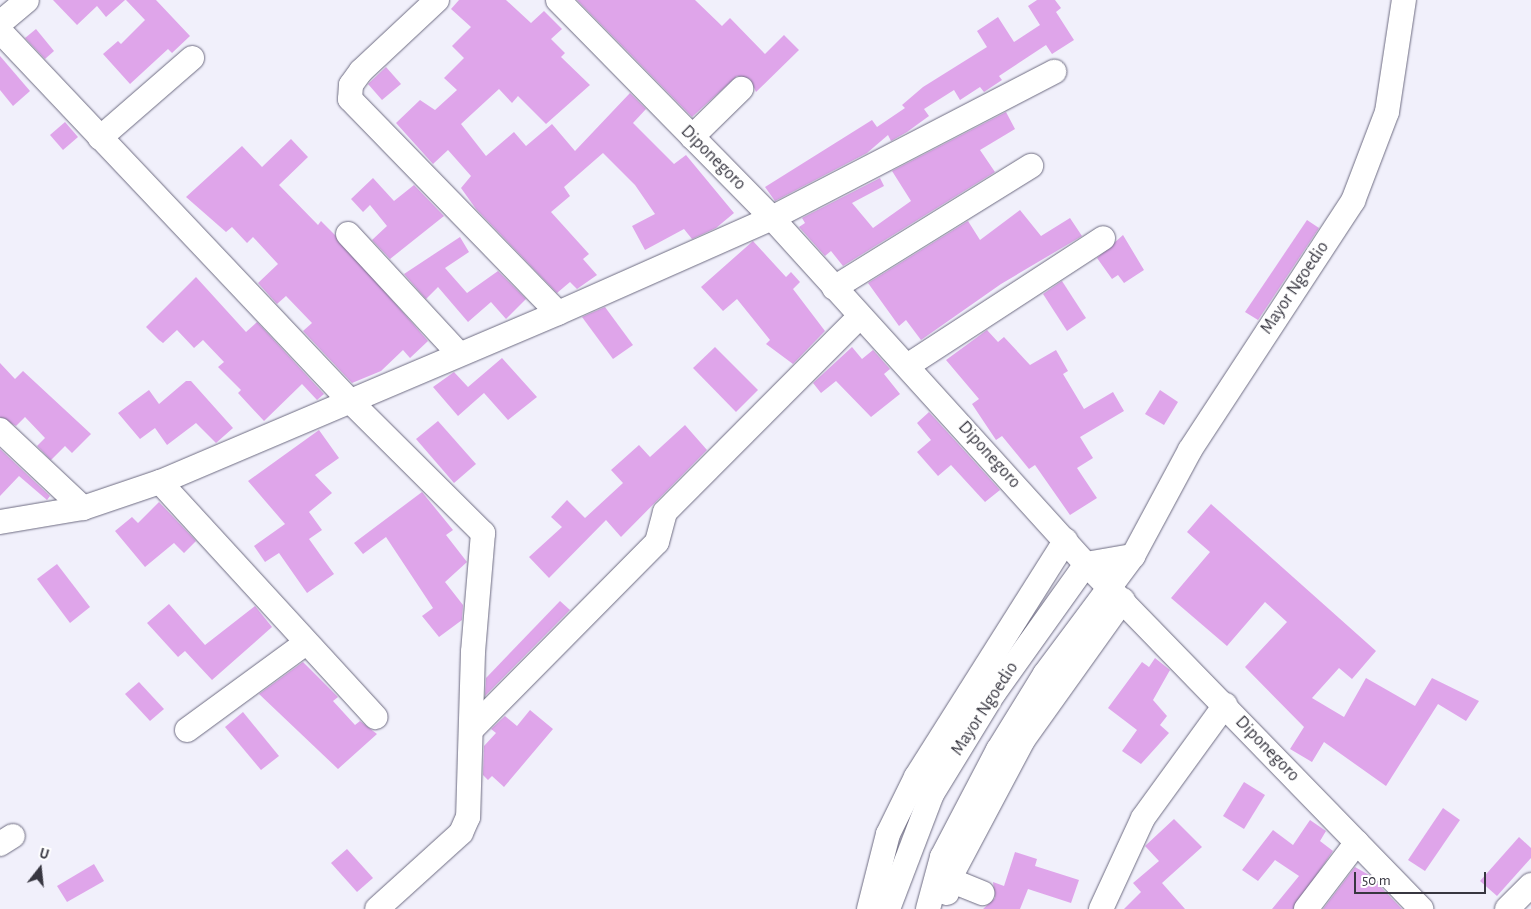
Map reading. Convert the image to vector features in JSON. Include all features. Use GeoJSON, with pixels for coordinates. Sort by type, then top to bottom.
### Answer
{"type":"FeatureCollection","features":[{"type":"Feature","properties":{"kind":"street"},"geometry":{"type":"LineString","coordinates":[[0,23],[27,0]]}},
{"type":"Feature","properties":{"kind":"street"},"geometry":{"type":"LineString","coordinates":[[437,0],[361,71],[351,85],[350,99],[558,313]]}},
{"type":"Feature","properties":{"kind":"street","name":"Diponegoro"},"geometry":{"type":"LineString","coordinates":[[558,0],[772,218],[1086,564],[1225,705],[1420,909]]}},
{"type":"Feature","properties":{"kind":"street","name":"Mayor Ngoedio"},"geometry":{"type":"LineString","coordinates":[[928,909],[942,857],[964,809],[1040,683],[1116,594],[1133,556],[1190,450],[1353,201],[1387,112],[1404,0]]}},
{"type":"Feature","properties":{"kind":"street"},"geometry":{"type":"LineString","coordinates":[[0,31],[349,400],[483,533],[466,826],[376,909]]}},
{"type":"Feature","properties":{"kind":"street"},"geometry":{"type":"LineString","coordinates":[[100,138],[192,58]]}},
{"type":"Feature","properties":{"kind":"street"},"geometry":{"type":"LineString","coordinates":[[0,522],[83,508],[160,482],[349,400],[558,313],[772,218],[1054,72]]}},
{"type":"Feature","properties":{"kind":"street"},"geometry":{"type":"LineString","coordinates":[[692,136],[742,89]]}},
{"type":"Feature","properties":{"kind":"street"},"geometry":{"type":"LineString","coordinates":[[834,288],[1031,166]]}},
{"type":"Feature","properties":{"kind":"street"},"geometry":{"type":"LineString","coordinates":[[348,234],[460,354]]}},
{"type":"Feature","properties":{"kind":"street"},"geometry":{"type":"LineString","coordinates":[[907,366],[1103,238]]}},
{"type":"Feature","properties":{"kind":"street"},"geometry":{"type":"LineString","coordinates":[[471,730],[657,542],[665,512],[860,316]]}},
{"type":"Feature","properties":{"kind":"street"},"geometry":{"type":"LineString","coordinates":[[0,430],[83,508]]}},
{"type":"Feature","properties":{"kind":"street"},"geometry":{"type":"LineString","coordinates":[[160,482],[375,717]]}},
{"type":"Feature","properties":{"kind":"street"},"geometry":{"type":"LineString","coordinates":[[869,909],[888,834],[916,776],[1066,540]]}},
{"type":"Feature","properties":{"kind":"street"},"geometry":{"type":"LineString","coordinates":[[1086,564],[1133,556]]}},
{"type":"Feature","properties":{"kind":"street","name":"Mayor Ngoedio"},"geometry":{"type":"LineString","coordinates":[[888,909],[910,842],[951,760],[1086,564]]}},
{"type":"Feature","properties":{"kind":"street"},"geometry":{"type":"LineString","coordinates":[[943,909],[967,886],[1023,740],[1116,594]]}},
{"type":"Feature","properties":{"kind":"street"},"geometry":{"type":"LineString","coordinates":[[187,730],[306,643]]}},
{"type":"Feature","properties":{"kind":"street"},"geometry":{"type":"LineString","coordinates":[[1102,909],[1143,818],[1225,705]]}},
{"type":"Feature","properties":{"kind":"street"},"geometry":{"type":"LineString","coordinates":[[910,842],[942,857]]}},
{"type":"Feature","properties":{"kind":"street"},"geometry":{"type":"LineString","coordinates":[[1306,909],[1356,842]]}},
{"type":"Feature","properties":{"kind":"street"},"geometry":{"type":"LineString","coordinates":[[1507,909],[1531,885]]}},
{"type":"Feature","properties":{"kind":"building"},"geometry":{"type":"Polygon","coordinates":[[[53,0],[125,0],[106,17],[97,6],[77,25],[53,0]]]}},
{"type":"Feature","properties":{"kind":"building"},"geometry":{"type":"Polygon","coordinates":[[[126,0],[156,0],[190,36],[172,53],[168,49],[130,84],[103,54],[118,41],[121,44],[145,20],[126,0]]]}},
{"type":"Feature","properties":{"kind":"building"},"geometry":{"type":"Polygon","coordinates":[[[459,0],[506,0],[531,23],[544,11],[562,29],[551,39],[565,53],[561,57],[590,85],[546,124],[518,96],[512,103],[499,89],[461,124],[486,156],[514,132],[526,146],[552,124],[575,151],[630,93],[646,109],[633,123],[674,164],[686,155],[734,213],[716,228],[692,239],[684,229],[645,250],[632,226],[655,214],[635,185],[603,153],[564,187],[570,196],[551,212],[589,254],[583,259],[597,275],[577,289],[570,282],[557,293],[476,209],[461,188],[471,176],[448,150],[433,164],[396,123],[420,100],[435,110],[457,90],[444,78],[464,58],[452,46],[471,27],[451,9],[459,0]]]}},
{"type":"Feature","properties":{"kind":"building"},"geometry":{"type":"Polygon","coordinates":[[[577,0],[695,0],[722,26],[730,18],[765,54],[784,35],[799,50],[756,92],[750,79],[737,76],[692,117],[577,0]]]}},
{"type":"Feature","properties":{"kind":"building"},"geometry":{"type":"Polygon","coordinates":[[[1037,0],[1055,0],[1061,8],[1056,12],[1074,40],[1052,54],[1046,45],[999,76],[1002,80],[984,92],[980,87],[960,100],[954,90],[924,109],[929,116],[907,132],[891,141],[888,135],[867,153],[775,201],[765,187],[872,120],[877,127],[905,108],[902,105],[923,87],[987,47],[977,31],[998,17],[1014,42],[1040,25],[1028,6],[1037,0]]]}},
{"type":"Feature","properties":{"kind":"building"},"geometry":{"type":"Polygon","coordinates":[[[36,29],[54,51],[45,59],[25,38],[36,29]]]}},
{"type":"Feature","properties":{"kind":"building"},"geometry":{"type":"Polygon","coordinates":[[[0,56],[30,91],[13,106],[0,90],[0,56]]]}},
{"type":"Feature","properties":{"kind":"building"},"geometry":{"type":"Polygon","coordinates":[[[386,67],[401,84],[382,100],[368,84],[386,67]]]}},
{"type":"Feature","properties":{"kind":"building"},"geometry":{"type":"Polygon","coordinates":[[[1006,112],[1015,129],[980,150],[995,172],[843,266],[831,251],[825,256],[799,227],[805,223],[802,218],[880,178],[884,186],[852,203],[873,228],[911,201],[892,171],[1006,112]]]}},
{"type":"Feature","properties":{"kind":"building"},"geometry":{"type":"Polygon","coordinates":[[[65,122],[78,137],[63,150],[50,135],[65,122]]]}},
{"type":"Feature","properties":{"kind":"building"},"geometry":{"type":"Polygon","coordinates":[[[291,139],[308,157],[279,185],[318,225],[321,221],[335,235],[428,341],[410,358],[403,350],[381,371],[352,383],[303,331],[312,323],[286,296],[277,304],[258,283],[278,264],[253,237],[247,243],[232,227],[226,232],[186,197],[242,146],[262,167],[291,139]]]}},
{"type":"Feature","properties":{"kind":"building"},"geometry":{"type":"Polygon","coordinates":[[[373,178],[394,201],[414,185],[444,216],[390,259],[372,240],[387,226],[370,205],[363,212],[351,199],[373,178]]]}},
{"type":"Feature","properties":{"kind":"building"},"geometry":{"type":"Polygon","coordinates":[[[1020,210],[1041,236],[1070,218],[1082,236],[1001,284],[921,340],[906,320],[899,326],[868,283],[968,221],[980,240],[1020,210]]]}},
{"type":"Feature","properties":{"kind":"building"},"geometry":{"type":"Polygon","coordinates":[[[1307,220],[1319,228],[1258,320],[1245,312],[1307,220]]]}},
{"type":"Feature","properties":{"kind":"building"},"geometry":{"type":"Polygon","coordinates":[[[1123,235],[1144,270],[1124,283],[1118,275],[1112,279],[1097,258],[1123,235]]]}},
{"type":"Feature","properties":{"kind":"building"},"geometry":{"type":"Polygon","coordinates":[[[460,237],[469,252],[445,268],[467,293],[498,271],[526,299],[506,319],[491,302],[468,322],[438,287],[426,299],[404,274],[460,237]]]}},
{"type":"Feature","properties":{"kind":"building"},"geometry":{"type":"Polygon","coordinates":[[[753,241],[786,277],[791,272],[800,282],[793,289],[825,331],[793,364],[766,344],[770,340],[737,299],[723,311],[701,287],[753,241]]]}},
{"type":"Feature","properties":{"kind":"building"},"geometry":{"type":"Polygon","coordinates":[[[196,277],[246,332],[257,322],[324,394],[317,400],[302,384],[264,421],[238,393],[241,390],[218,367],[224,362],[203,340],[194,348],[177,330],[163,343],[159,340],[146,327],[196,277]]]}},
{"type":"Feature","properties":{"kind":"building"},"geometry":{"type":"Polygon","coordinates":[[[1062,281],[1086,318],[1067,331],[1043,294],[1062,281]]]}},
{"type":"Feature","properties":{"kind":"building"},"geometry":{"type":"Polygon","coordinates":[[[605,307],[633,345],[613,359],[582,317],[605,307]]]}},
{"type":"Feature","properties":{"kind":"building"},"geometry":{"type":"Polygon","coordinates":[[[987,330],[998,342],[1004,337],[1030,365],[1056,350],[1068,371],[1063,374],[1084,409],[1113,392],[1124,411],[1080,437],[1093,458],[1077,468],[1097,498],[1070,515],[1035,465],[1029,469],[1002,436],[996,440],[972,404],[979,399],[946,360],[987,330]]]}},
{"type":"Feature","properties":{"kind":"building"},"geometry":{"type":"Polygon","coordinates":[[[715,347],[758,390],[736,412],[693,368],[715,347]]]}},
{"type":"Feature","properties":{"kind":"building"},"geometry":{"type":"Polygon","coordinates":[[[852,347],[862,359],[873,350],[890,369],[884,374],[900,394],[871,417],[836,381],[821,393],[813,383],[852,347]]]}},
{"type":"Feature","properties":{"kind":"building"},"geometry":{"type":"Polygon","coordinates":[[[502,358],[537,397],[508,420],[484,393],[458,416],[433,387],[454,372],[468,387],[502,358]]]}},
{"type":"Feature","properties":{"kind":"building"},"geometry":{"type":"Polygon","coordinates":[[[0,363],[15,379],[23,371],[91,434],[72,453],[65,446],[51,460],[37,446],[45,438],[25,417],[16,426],[0,417],[0,363]]]}},
{"type":"Feature","properties":{"kind":"building"},"geometry":{"type":"Polygon","coordinates":[[[186,381],[191,381],[233,428],[216,443],[196,423],[167,445],[155,428],[140,439],[118,413],[149,390],[159,404],[186,381]]]}},
{"type":"Feature","properties":{"kind":"building"},"geometry":{"type":"Polygon","coordinates":[[[1160,390],[1178,402],[1164,425],[1145,414],[1160,390]]]}},
{"type":"Feature","properties":{"kind":"building"},"geometry":{"type":"Polygon","coordinates":[[[929,412],[1000,490],[985,502],[951,465],[938,476],[917,452],[931,440],[917,423],[929,412]]]}},
{"type":"Feature","properties":{"kind":"building"},"geometry":{"type":"Polygon","coordinates":[[[438,421],[476,464],[454,483],[416,439],[438,421]]]}},
{"type":"Feature","properties":{"kind":"building"},"geometry":{"type":"Polygon","coordinates":[[[685,425],[707,450],[621,537],[606,520],[549,578],[529,557],[562,527],[551,517],[567,500],[585,518],[623,483],[611,470],[639,445],[650,457],[685,425]]]}},
{"type":"Feature","properties":{"kind":"building"},"geometry":{"type":"Polygon","coordinates":[[[319,430],[339,458],[315,475],[332,493],[309,512],[322,530],[309,539],[334,574],[307,593],[279,553],[265,562],[254,546],[285,524],[248,481],[319,430]]]}},
{"type":"Feature","properties":{"kind":"building"},"geometry":{"type":"Polygon","coordinates":[[[0,449],[50,496],[47,500],[19,476],[0,496],[0,449]]]}},
{"type":"Feature","properties":{"kind":"building"},"geometry":{"type":"Polygon","coordinates":[[[422,492],[453,530],[446,535],[467,562],[445,582],[463,605],[462,620],[439,637],[422,616],[433,608],[386,537],[363,554],[354,543],[422,492]]]}},
{"type":"Feature","properties":{"kind":"building"},"geometry":{"type":"Polygon","coordinates":[[[159,502],[196,541],[184,553],[174,543],[145,567],[115,531],[132,517],[138,523],[159,502]]]}},
{"type":"Feature","properties":{"kind":"building"},"geometry":{"type":"Polygon","coordinates":[[[1211,504],[1376,651],[1352,679],[1339,668],[1312,698],[1344,717],[1366,678],[1415,706],[1432,678],[1479,701],[1466,721],[1438,704],[1386,786],[1324,742],[1312,762],[1290,749],[1304,727],[1245,667],[1287,622],[1265,602],[1227,646],[1171,598],[1210,552],[1187,532],[1211,504]]]}},
{"type":"Feature","properties":{"kind":"building"},"geometry":{"type":"Polygon","coordinates":[[[57,564],[90,607],[70,623],[37,579],[57,564]]]}},
{"type":"Feature","properties":{"kind":"building"},"geometry":{"type":"Polygon","coordinates":[[[560,601],[570,610],[485,696],[486,678],[560,601]]]}},
{"type":"Feature","properties":{"kind":"building"},"geometry":{"type":"Polygon","coordinates":[[[169,604],[205,645],[255,606],[272,627],[212,680],[185,651],[178,657],[147,623],[169,604]]]}},
{"type":"Feature","properties":{"kind":"building"},"geometry":{"type":"Polygon","coordinates":[[[1155,658],[1170,670],[1153,700],[1167,716],[1160,725],[1169,733],[1141,764],[1122,751],[1137,730],[1108,708],[1142,662],[1149,667],[1155,658]]]}},
{"type":"Feature","properties":{"kind":"building"},"geometry":{"type":"Polygon","coordinates":[[[303,662],[338,697],[333,701],[355,725],[360,721],[377,734],[338,769],[259,694],[303,662]]]}},
{"type":"Feature","properties":{"kind":"building"},"geometry":{"type":"Polygon","coordinates":[[[139,682],[164,709],[150,721],[125,694],[139,682]]]}},
{"type":"Feature","properties":{"kind":"building"},"geometry":{"type":"Polygon","coordinates":[[[530,710],[553,729],[504,787],[492,776],[488,780],[483,775],[484,746],[496,733],[491,729],[505,716],[517,726],[530,710]]]}},
{"type":"Feature","properties":{"kind":"building"},"geometry":{"type":"Polygon","coordinates":[[[243,712],[279,756],[261,770],[225,727],[243,712]]]}},
{"type":"Feature","properties":{"kind":"building"},"geometry":{"type":"Polygon","coordinates":[[[1244,782],[1265,795],[1244,829],[1223,816],[1244,782]]]}},
{"type":"Feature","properties":{"kind":"building"},"geometry":{"type":"Polygon","coordinates":[[[1443,808],[1460,820],[1425,871],[1408,860],[1443,808]]]}},
{"type":"Feature","properties":{"kind":"building"},"geometry":{"type":"Polygon","coordinates":[[[1174,819],[1202,847],[1162,883],[1185,909],[1124,909],[1141,892],[1133,883],[1159,861],[1145,846],[1174,819]]]}},
{"type":"Feature","properties":{"kind":"building"},"geometry":{"type":"Polygon","coordinates":[[[1310,820],[1326,831],[1320,841],[1333,851],[1293,909],[1272,909],[1299,876],[1275,860],[1258,881],[1242,870],[1273,830],[1293,845],[1310,820]]]}},
{"type":"Feature","properties":{"kind":"building"},"geometry":{"type":"Polygon","coordinates":[[[1519,837],[1531,848],[1531,858],[1497,896],[1480,881],[1519,837]]]}},
{"type":"Feature","properties":{"kind":"building"},"geometry":{"type":"Polygon","coordinates":[[[347,849],[373,878],[357,892],[331,863],[347,849]]]}},
{"type":"Feature","properties":{"kind":"building"},"geometry":{"type":"Polygon","coordinates":[[[1015,852],[1037,859],[1035,866],[1079,880],[1071,903],[1028,889],[1020,909],[983,909],[995,898],[993,882],[1004,886],[1015,852]]]}},
{"type":"Feature","properties":{"kind":"building"},"geometry":{"type":"Polygon","coordinates":[[[94,864],[104,881],[67,902],[57,886],[94,864]]]}},
{"type":"Feature","properties":{"kind":"building"},"geometry":{"type":"Polygon","coordinates":[[[1355,867],[1369,875],[1402,909],[1323,909],[1355,867]]]}}]}
